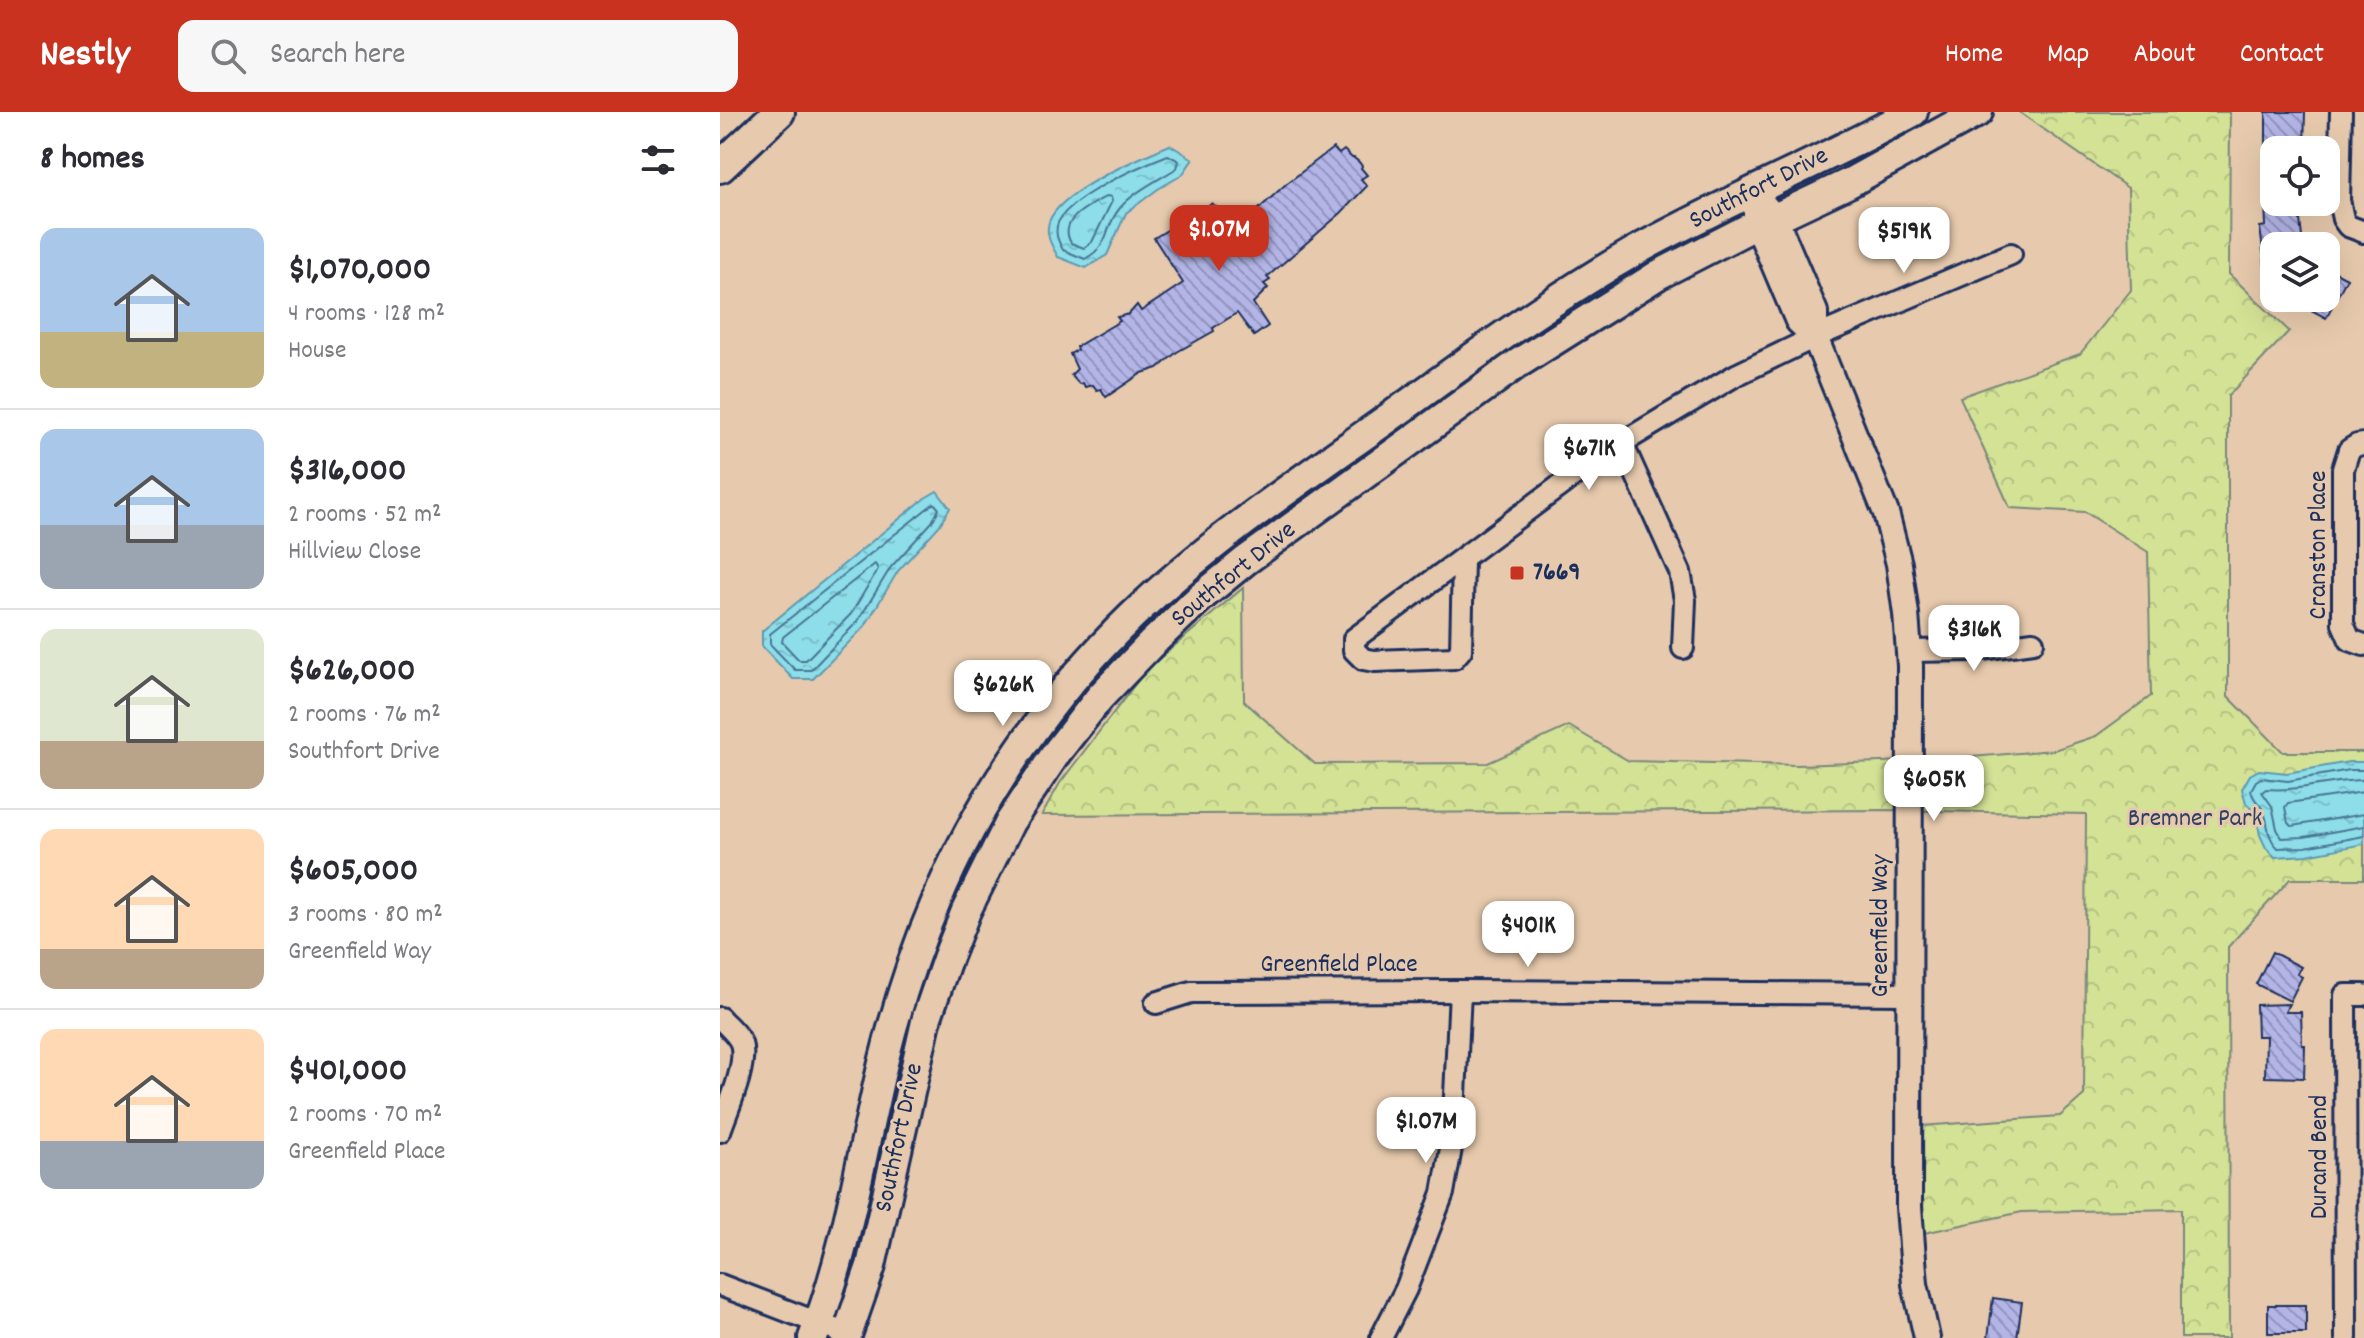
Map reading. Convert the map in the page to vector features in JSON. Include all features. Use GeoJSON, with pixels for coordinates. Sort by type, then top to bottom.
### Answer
{"type":"FeatureCollection","features":[{"type":"Feature","properties":{"kind":"main road"},"geometry":{"type":"LineString","coordinates":[[720,167],[779,112]]}},
{"type":"Feature","properties":{"kind":"main road","name":"Southfort Drive"},"geometry":{"type":"LineString","coordinates":[[816,1331],[853,1211],[902,992],[937,899],[993,789],[1032,732],[1081,672],[1130,618],[1203,554],[1339,452],[1546,305],[1634,252],[1913,112]]}},
{"type":"Feature","properties":{"kind":"main road","name":"Southfort Drive"},"geometry":{"type":"LineString","coordinates":[[846,1336],[871,1266],[927,1017],[966,911],[1010,822],[1057,752],[1100,697],[1201,597],[1245,561],[1517,364],[1658,275],[1849,183],[1978,112]]}},
{"type":"Feature","properties":{"kind":"street"},"geometry":{"type":"LineString","coordinates":[[2341,112],[2340,208],[2348,226],[2364,232]]}},
{"type":"Feature","properties":{"kind":"street","name":"Greenfield Way"},"geometry":{"type":"LineString","coordinates":[[1754,192],[1798,321],[1815,337],[1886,513],[1899,564],[1910,651],[1909,1207],[1915,1284],[1927,1338]]}},
{"type":"Feature","properties":{"kind":"street"},"geometry":{"type":"LineString","coordinates":[[1463,559],[1461,650],[1454,658],[1375,661],[1363,659],[1354,650],[1354,639],[1600,456],[1736,375],[1815,337],[2011,254]]}},
{"type":"Feature","properties":{"kind":"street"},"geometry":{"type":"LineString","coordinates":[[1622,443],[1680,572],[1685,600],[1683,648]]}},
{"type":"Feature","properties":{"kind":"street","name":"Cranston Place"},"geometry":{"type":"LineString","coordinates":[[2364,444],[2349,450],[2343,469],[2343,624],[2350,640],[2364,645]]}},
{"type":"Feature","properties":{"kind":"street"},"geometry":{"type":"LineString","coordinates":[[1910,651],[1975,650],[2033,642]]}},
{"type":"Feature","properties":{"kind":"street"},"geometry":{"type":"LineString","coordinates":[[1381,1338],[1406,1289],[1443,1193],[1453,1137],[1460,991]]}},
{"type":"Feature","properties":{"kind":"street","name":"Greenfield Place"},"geometry":{"type":"LineString","coordinates":[[1156,1003],[1191,992],[1908,994]]}},
{"type":"Feature","properties":{"kind":"street","name":"Durand Bend"},"geometry":{"type":"LineString","coordinates":[[2352,1335],[2345,995],[2364,995]]}},
{"type":"Feature","properties":{"kind":"street"},"geometry":{"type":"LineString","coordinates":[[720,1018],[736,1034],[742,1052],[741,1066],[720,1131]]}},
{"type":"Feature","properties":{"kind":"street"},"geometry":{"type":"LineString","coordinates":[[720,1285],[816,1331],[846,1336]]}},
{"type":"Feature","properties":{"kind":"green space","name":"Bremner Park"},"geometry":{"type":"Polygon","coordinates":[[[2019,112],[2230,112],[2229,274],[2260,303],[2260,312],[2269,312],[2289,331],[2228,396],[2228,696],[2283,752],[2364,752],[2364,879],[2290,879],[2228,947],[2229,1338],[2181,1338],[2181,1209],[2022,1212],[1924,1233],[1921,1126],[2060,1116],[2084,1095],[2086,814],[1885,810],[1042,815],[1060,783],[1146,670],[1243,588],[1244,701],[1315,764],[1488,763],[1569,726],[1629,761],[1798,765],[1935,760],[2054,750],[2096,736],[2151,696],[2148,552],[2085,512],[2010,508],[1960,397],[2080,354],[2131,290],[2128,188],[2019,112]]]}},
{"type":"Feature","properties":{"kind":"water"},"geometry":{"type":"Polygon","coordinates":[[[1170,145],[1193,159],[1182,175],[1126,213],[1107,255],[1086,268],[1058,257],[1048,232],[1049,222],[1056,210],[1102,176],[1170,145]]]}},
{"type":"Feature","properties":{"kind":"water"},"geometry":{"type":"Polygon","coordinates":[[[937,491],[950,508],[939,526],[898,571],[865,626],[813,679],[793,679],[762,646],[762,631],[937,491]]]}},
{"type":"Feature","properties":{"kind":"water"},"geometry":{"type":"Polygon","coordinates":[[[2364,762],[2364,844],[2307,855],[2275,857],[2266,848],[2256,814],[2246,803],[2242,789],[2250,775],[2259,770],[2287,773],[2364,762]]]}},
{"type":"Feature","properties":{"kind":"building"},"geometry":{"type":"Polygon","coordinates":[[[2266,112],[2305,112],[2304,136],[2266,136],[2266,112]]]}},
{"type":"Feature","properties":{"kind":"building"},"geometry":{"type":"Polygon","coordinates":[[[1333,148],[1339,154],[1344,150],[1359,162],[1367,175],[1361,179],[1367,186],[1341,213],[1267,277],[1270,280],[1264,284],[1268,288],[1253,303],[1268,326],[1254,336],[1237,313],[1158,368],[1142,373],[1106,397],[1101,389],[1097,390],[1093,385],[1085,387],[1083,383],[1079,384],[1071,375],[1077,369],[1070,354],[1077,350],[1076,347],[1120,321],[1117,317],[1129,314],[1137,305],[1141,311],[1183,283],[1154,238],[1184,220],[1188,224],[1212,203],[1239,227],[1286,184],[1333,148]]]}},
{"type":"Feature","properties":{"kind":"building"},"geometry":{"type":"Polygon","coordinates":[[[2266,216],[2300,216],[2301,232],[2261,232],[2260,227],[2266,226],[2266,216]]]}},
{"type":"Feature","properties":{"kind":"building"},"geometry":{"type":"Polygon","coordinates":[[[2340,274],[2347,278],[2340,291],[2340,274]]]}},
{"type":"Feature","properties":{"kind":"building"},"geometry":{"type":"Polygon","coordinates":[[[2315,312],[2329,312],[2326,318],[2315,312]]]}},
{"type":"Feature","properties":{"kind":"building"},"geometry":{"type":"Polygon","coordinates":[[[2272,952],[2301,967],[2297,974],[2302,977],[2290,1001],[2256,984],[2272,952]]]}},
{"type":"Feature","properties":{"kind":"building"},"geometry":{"type":"Polygon","coordinates":[[[2289,1004],[2285,1012],[2301,1012],[2302,1045],[2305,1045],[2304,1078],[2265,1077],[2266,1036],[2257,1036],[2256,1005],[2289,1004]]]}},
{"type":"Feature","properties":{"kind":"building"},"geometry":{"type":"Polygon","coordinates":[[[1993,1298],[2022,1302],[2017,1338],[1988,1338],[1993,1298]]]}},
{"type":"Feature","properties":{"kind":"building"},"geometry":{"type":"Polygon","coordinates":[[[2268,1305],[2306,1305],[2306,1333],[2268,1333],[2268,1305]]]}},
{"type":"Feature","properties":{"kind":"place","name":"7669"},"geometry":{"type":"Point","coordinates":[1517,573]}}]}
